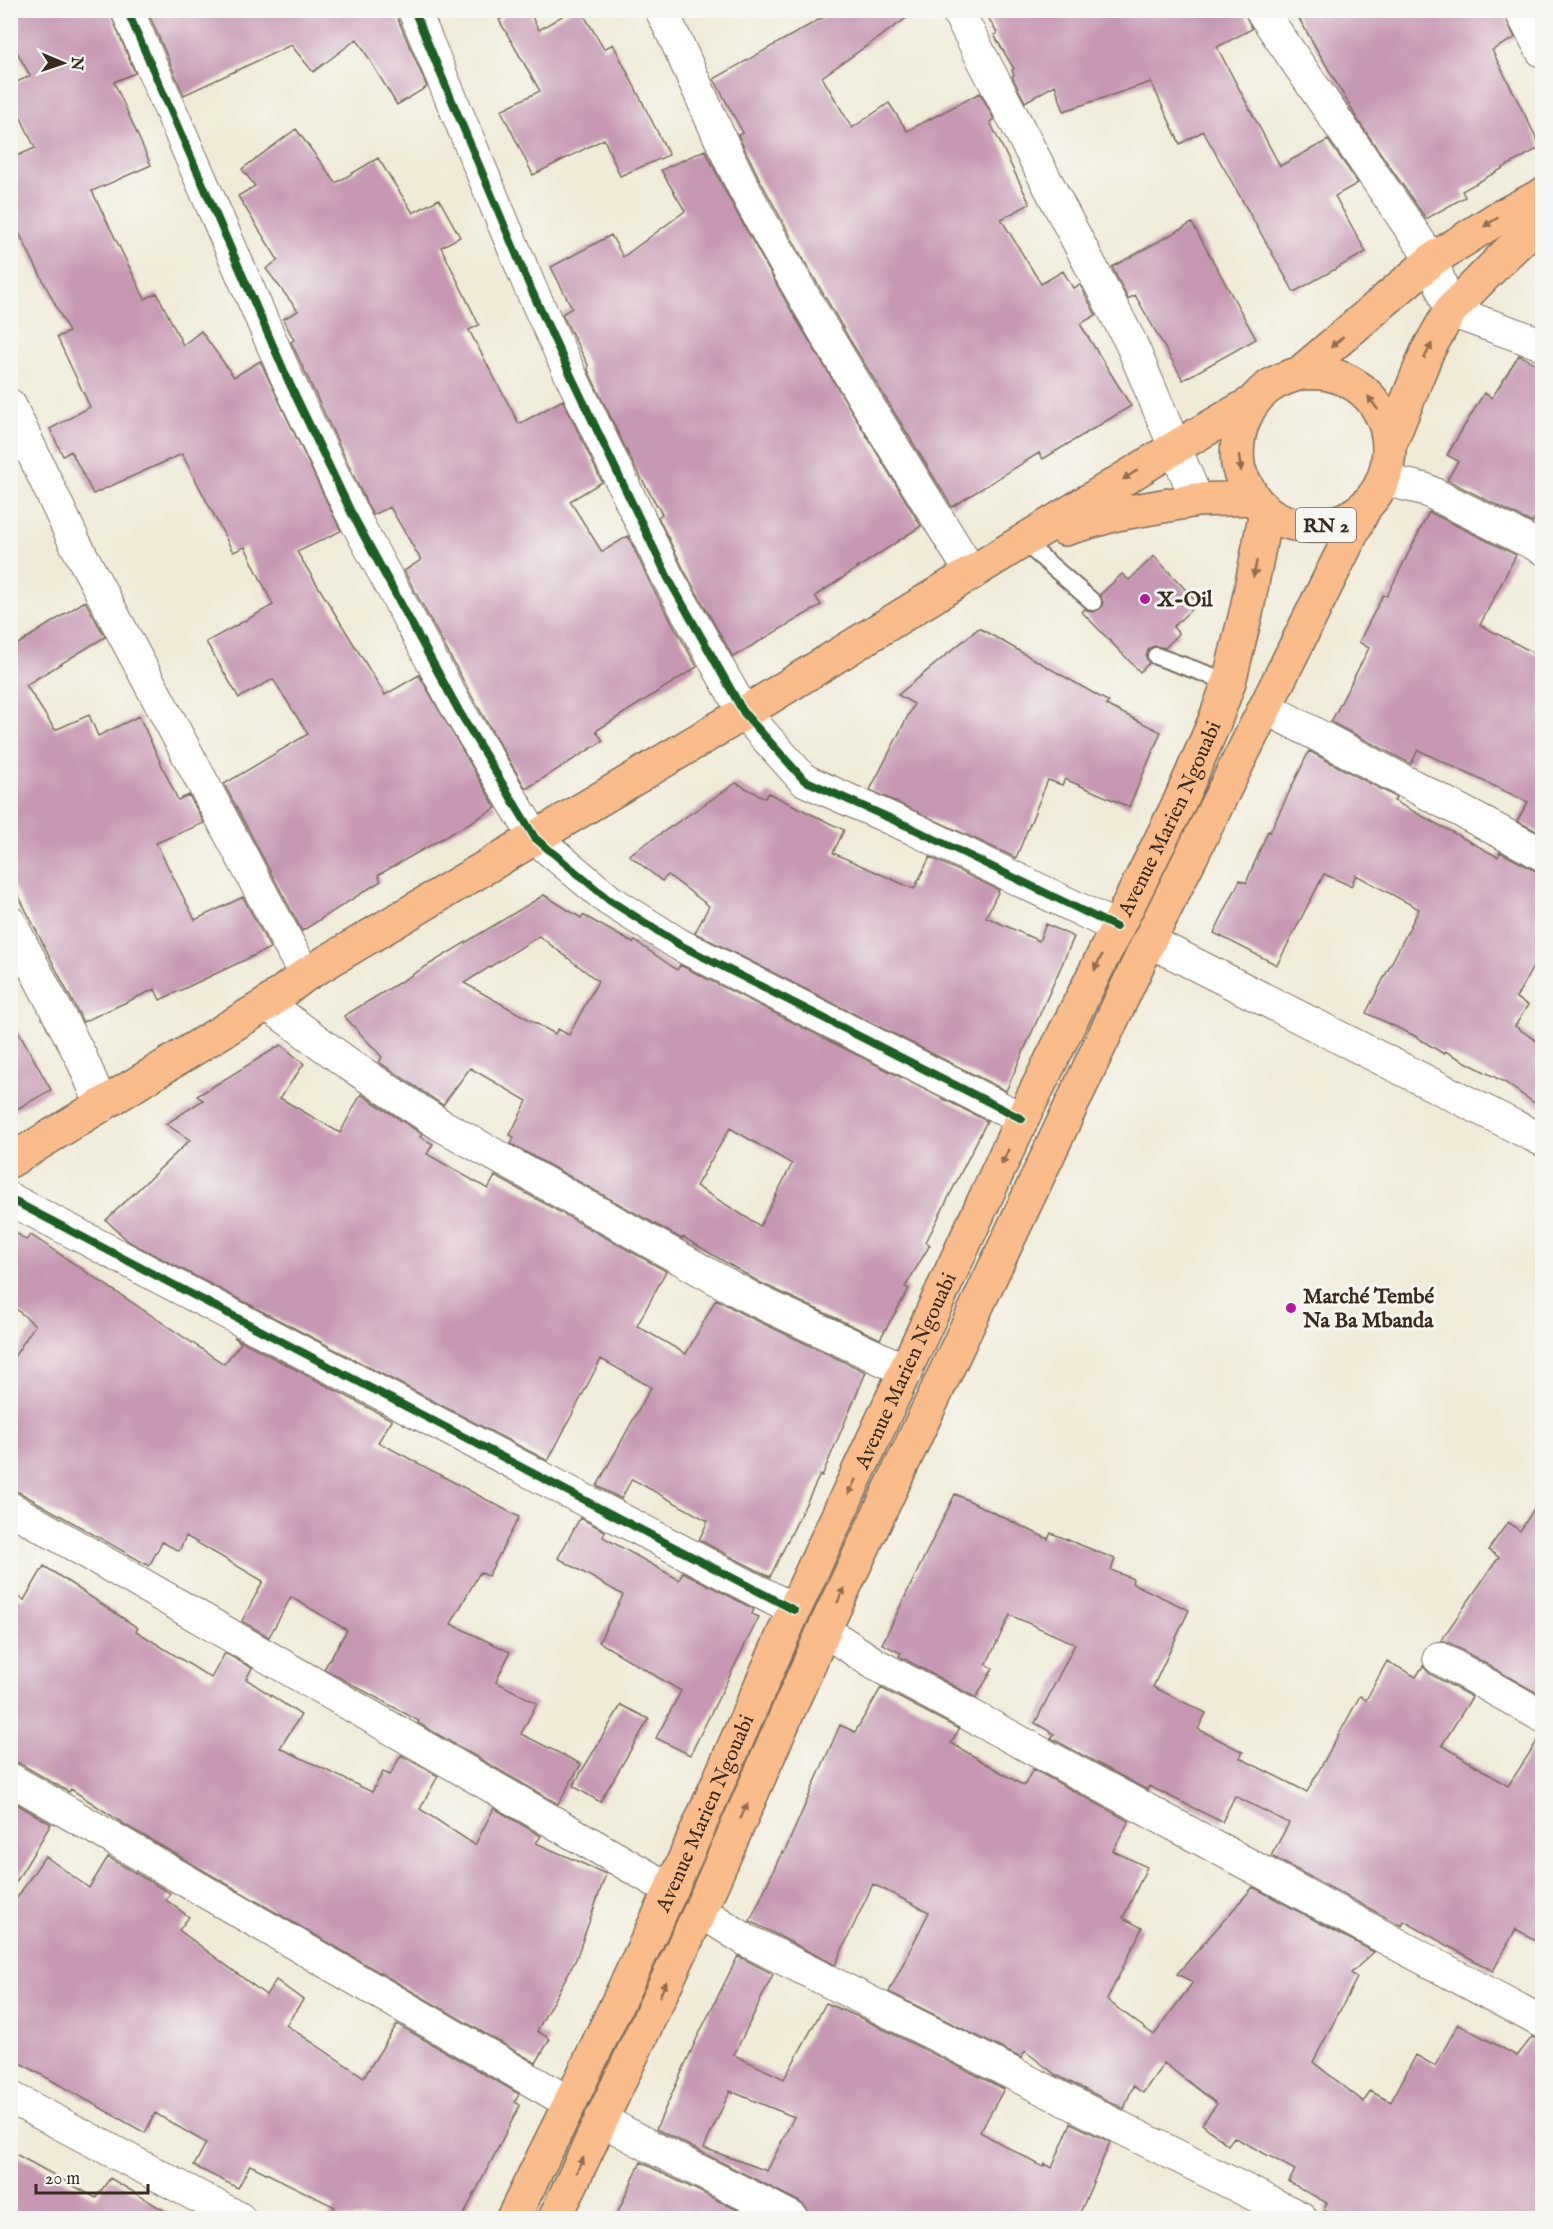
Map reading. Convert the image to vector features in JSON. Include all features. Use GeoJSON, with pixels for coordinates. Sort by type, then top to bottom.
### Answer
{"type":"FeatureCollection","features":[{"type":"Feature","properties":{"kind":"main road","name":"RN 2"},"geometry":{"type":"LineString","coordinates":[[10,1161],[267,1004],[305,975],[744,713],[1024,542],[1174,447],[1253,402],[1274,383],[1300,373],[1432,260],[1498,218],[1542,195]]}},
{"type":"Feature","properties":{"kind":"main road","name":"RN 2"},"geometry":{"type":"LineString","coordinates":[[1024,542],[1117,514],[1197,500],[1259,505],[1290,524],[1316,527],[1342,522],[1365,507],[1385,480],[1390,444],[1427,352],[1450,311],[1542,220]]}},
{"type":"Feature","properties":{"kind":"main road","name":"RN 2"},"geometry":{"type":"LineString","coordinates":[[1300,373],[1326,373],[1350,381],[1370,397],[1384,419],[1390,444]]}},
{"type":"Feature","properties":{"kind":"main road","name":"RN 2"},"geometry":{"type":"LineString","coordinates":[[1253,402],[1238,433],[1238,467],[1259,505]]}},
{"type":"Feature","properties":{"kind":"main road","name":"Avenue Marien Ngouabi"},"geometry":{"type":"LineString","coordinates":[[513,2218],[671,1890],[794,1610],[907,1371],[1022,1119],[1180,801],[1214,723],[1229,682],[1262,540],[1259,505]]}},
{"type":"Feature","properties":{"kind":"main road"},"geometry":{"type":"LineString","coordinates":[[555,2218],[699,1911],[824,1630],[1149,941],[1365,507]]}},
{"type":"Feature","properties":{"kind":"street"},"geometry":{"type":"LineString","coordinates":[[127,10],[288,380],[351,512],[459,711],[535,838],[609,900],[680,945],[1022,1119]]}},
{"type":"Feature","properties":{"kind":"street"},"geometry":{"type":"LineString","coordinates":[[414,10],[530,287],[572,378],[668,578],[744,713],[804,780],[914,829],[1116,927]]}},
{"type":"Feature","properties":{"kind":"street"},"geometry":{"type":"LineString","coordinates":[[661,10],[754,210],[858,390],[972,574]]}},
{"type":"Feature","properties":{"kind":"street"},"geometry":{"type":"LineString","coordinates":[[957,10],[1131,343],[1197,500]]}},
{"type":"Feature","properties":{"kind":"street"},"geometry":{"type":"LineString","coordinates":[[1261,10],[1432,260],[1450,311],[1542,344]]}},
{"type":"Feature","properties":{"kind":"street"},"geometry":{"type":"LineString","coordinates":[[1520,10],[1542,51]]}},
{"type":"Feature","properties":{"kind":"street"},"geometry":{"type":"LineString","coordinates":[[10,405],[75,543],[305,975]]}},
{"type":"Feature","properties":{"kind":"street"},"geometry":{"type":"LineString","coordinates":[[1385,480],[1424,489],[1542,548]]}},
{"type":"Feature","properties":{"kind":"street"},"geometry":{"type":"LineString","coordinates":[[1266,708],[1542,854]]}},
{"type":"Feature","properties":{"kind":"street"},"geometry":{"type":"LineString","coordinates":[[10,922],[81,1057],[102,1106]]}},
{"type":"Feature","properties":{"kind":"street"},"geometry":{"type":"LineString","coordinates":[[1149,941],[1542,1140]]}},
{"type":"Feature","properties":{"kind":"street"},"geometry":{"type":"LineString","coordinates":[[267,1004],[350,1065],[441,1125],[751,1298],[907,1371]]}},
{"type":"Feature","properties":{"kind":"street"},"geometry":{"type":"LineString","coordinates":[[10,1199],[794,1610]]}},
{"type":"Feature","properties":{"kind":"street"},"geometry":{"type":"LineString","coordinates":[[10,1508],[671,1890]]}},
{"type":"Feature","properties":{"kind":"street"},"geometry":{"type":"LineString","coordinates":[[824,1630],[874,1664],[1542,2022]]}},
{"type":"Feature","properties":{"kind":"street"},"geometry":{"type":"LineString","coordinates":[[1439,1658],[1542,1716]]}},
{"type":"Feature","properties":{"kind":"street"},"geometry":{"type":"LineString","coordinates":[[10,1779],[570,2103]]}},
{"type":"Feature","properties":{"kind":"street"},"geometry":{"type":"LineString","coordinates":[[699,1911],[746,1940],[1301,2218]]}},
{"type":"Feature","properties":{"kind":"street"},"geometry":{"type":"LineString","coordinates":[[10,2097],[239,2218]]}},
{"type":"Feature","properties":{"kind":"street"},"geometry":{"type":"LineString","coordinates":[[601,2119],[640,2142],[792,2218]]}},
{"type":"Feature","properties":{"kind":"lane"},"geometry":{"type":"LineString","coordinates":[[1024,542],[1093,602]]}},
{"type":"Feature","properties":{"kind":"lane"},"geometry":{"type":"LineString","coordinates":[[1156,656],[1229,682]]}},
{"type":"Feature","properties":{"kind":"building"},"geometry":{"type":"Polygon","coordinates":[[[10,10],[109,10],[135,73],[114,82],[151,165],[92,191],[145,299],[157,293],[183,345],[201,331],[234,377],[260,361],[341,531],[297,552],[385,695],[419,675],[496,808],[378,875],[381,881],[302,931],[224,784],[308,734],[273,679],[239,698],[206,642],[273,605],[245,547],[233,552],[182,454],[93,494],[71,451],[63,456],[50,429],[90,407],[57,337],[69,332],[10,215],[10,159],[35,148],[10,94],[10,85],[30,76],[10,39],[10,10]]]}},
{"type":"Feature","properties":{"kind":"building"},"geometry":{"type":"Polygon","coordinates":[[[147,10],[394,10],[427,87],[397,105],[357,39],[313,72],[291,45],[184,95],[147,10]]]}},
{"type":"Feature","properties":{"kind":"building"},"geometry":{"type":"Polygon","coordinates":[[[515,10],[528,10],[539,30],[572,10],[581,10],[604,49],[613,44],[669,155],[620,176],[604,139],[533,175],[501,110],[540,91],[499,20],[515,10]]]}},
{"type":"Feature","properties":{"kind":"building"},"geometry":{"type":"Polygon","coordinates":[[[836,10],[918,10],[822,77],[852,128],[889,103],[907,131],[980,93],[994,119],[990,122],[1030,204],[1001,219],[1041,284],[1063,271],[1073,288],[1080,285],[1096,315],[1080,324],[1131,406],[1043,459],[1039,453],[952,507],[797,248],[759,178],[738,135],[743,133],[714,79],[836,10]]]}},
{"type":"Feature","properties":{"kind":"building"},"geometry":{"type":"Polygon","coordinates":[[[984,10],[1243,10],[1252,29],[1217,47],[1280,166],[1328,140],[1358,183],[1335,196],[1366,252],[1294,292],[1203,131],[1180,144],[1151,82],[1064,111],[1055,85],[1025,102],[1012,76],[1014,69],[994,35],[997,33],[984,10]]]}},
{"type":"Feature","properties":{"kind":"building"},"geometry":{"type":"Polygon","coordinates":[[[1294,10],[1502,10],[1515,38],[1492,50],[1541,147],[1462,191],[1465,197],[1426,219],[1359,122],[1294,10]]]}},
{"type":"Feature","properties":{"kind":"building"},"geometry":{"type":"Polygon","coordinates":[[[296,129],[336,183],[378,158],[413,213],[439,199],[460,237],[441,247],[479,325],[469,330],[519,424],[563,400],[602,482],[570,501],[602,552],[628,536],[652,587],[697,667],[596,731],[603,741],[526,789],[475,702],[404,571],[421,560],[390,507],[373,515],[367,504],[291,342],[294,340],[283,319],[298,311],[266,269],[278,260],[238,196],[255,186],[242,169],[296,129]]]}},
{"type":"Feature","properties":{"kind":"building"},"geometry":{"type":"Polygon","coordinates":[[[705,150],[727,195],[792,312],[921,526],[815,596],[821,605],[733,657],[684,570],[658,517],[662,514],[633,464],[588,370],[588,365],[562,314],[572,308],[551,267],[611,235],[623,257],[685,211],[661,170],[705,150]]]}},
{"type":"Feature","properties":{"kind":"building"},"geometry":{"type":"Polygon","coordinates":[[[1192,223],[1256,339],[1183,380],[1135,295],[1128,299],[1112,267],[1192,223]]]}},
{"type":"Feature","properties":{"kind":"building"},"geometry":{"type":"Polygon","coordinates":[[[1519,355],[1542,367],[1542,505],[1532,523],[1447,480],[1458,461],[1447,455],[1484,393],[1492,398],[1519,355]]]}},
{"type":"Feature","properties":{"kind":"building"},"geometry":{"type":"Polygon","coordinates":[[[1429,512],[1516,555],[1480,625],[1542,657],[1542,834],[1517,821],[1528,802],[1418,750],[1411,764],[1331,722],[1369,648],[1359,642],[1383,595],[1387,596],[1429,512]]]}},
{"type":"Feature","properties":{"kind":"building"},"geometry":{"type":"Polygon","coordinates":[[[1154,556],[1198,603],[1173,627],[1179,634],[1165,648],[1155,646],[1149,648],[1146,657],[1149,663],[1140,672],[1082,612],[1085,609],[1092,612],[1100,609],[1103,603],[1100,595],[1122,574],[1129,580],[1154,556]]]}},
{"type":"Feature","properties":{"kind":"building"},"geometry":{"type":"Polygon","coordinates":[[[85,601],[105,637],[26,685],[55,730],[89,715],[98,736],[139,716],[178,800],[189,795],[204,823],[156,843],[195,920],[243,897],[270,948],[160,1000],[155,989],[83,1022],[10,879],[10,649],[85,601]]]}},
{"type":"Feature","properties":{"kind":"building"},"geometry":{"type":"Polygon","coordinates":[[[979,628],[1109,702],[1106,705],[1161,732],[1129,807],[1065,779],[1062,785],[1048,780],[1016,858],[870,790],[914,704],[898,695],[979,628]]]}},
{"type":"Feature","properties":{"kind":"building"},"geometry":{"type":"Polygon","coordinates":[[[1309,751],[1396,797],[1394,801],[1498,857],[1500,852],[1542,872],[1542,950],[1516,998],[1528,1005],[1515,1026],[1542,1045],[1542,1108],[1504,1082],[1366,1013],[1419,909],[1356,875],[1351,886],[1324,874],[1277,965],[1214,933],[1240,880],[1246,883],[1268,831],[1270,832],[1309,751]]]}},
{"type":"Feature","properties":{"kind":"building"},"geometry":{"type":"Polygon","coordinates":[[[736,783],[765,798],[768,793],[844,830],[833,853],[914,889],[930,857],[999,890],[986,917],[1039,941],[1046,924],[1074,937],[1006,1091],[695,933],[709,906],[668,875],[662,881],[629,855],[736,783]]]}},
{"type":"Feature","properties":{"kind":"building"},"geometry":{"type":"Polygon","coordinates":[[[544,895],[581,918],[583,915],[633,943],[635,941],[677,970],[680,965],[987,1121],[926,1242],[930,1245],[905,1287],[909,1289],[880,1339],[759,1282],[683,1237],[682,1239],[511,1144],[514,1137],[510,1135],[527,1101],[470,1068],[443,1105],[379,1062],[382,1057],[344,1016],[544,895]],[[539,936],[464,983],[555,1034],[558,1029],[569,1035],[598,981],[539,936]],[[730,1128],[696,1186],[760,1226],[792,1164],[730,1128]]]}},
{"type":"Feature","properties":{"kind":"building"},"geometry":{"type":"Polygon","coordinates":[[[10,1016],[51,1090],[10,1113],[10,1016]]]}},
{"type":"Feature","properties":{"kind":"building"},"geometry":{"type":"Polygon","coordinates":[[[281,1045],[304,1064],[280,1098],[340,1133],[361,1094],[422,1134],[420,1137],[433,1144],[427,1154],[488,1189],[495,1176],[666,1271],[637,1326],[686,1354],[716,1299],[866,1372],[822,1476],[820,1475],[770,1577],[699,1540],[708,1521],[632,1479],[621,1499],[597,1486],[651,1387],[601,1359],[548,1461],[128,1241],[106,1220],[190,1140],[166,1124],[203,1100],[197,1096],[281,1045]]]}},
{"type":"Feature","properties":{"kind":"building"},"geometry":{"type":"Polygon","coordinates":[[[10,1228],[26,1240],[31,1235],[224,1364],[241,1343],[234,1337],[392,1420],[378,1442],[519,1517],[488,1576],[480,1572],[451,1624],[510,1652],[496,1682],[537,1703],[521,1734],[581,1764],[558,1804],[418,1723],[419,1721],[324,1669],[347,1630],[291,1597],[269,1637],[242,1621],[263,1581],[186,1536],[179,1551],[162,1542],[149,1566],[19,1492],[10,1490],[10,1363],[35,1325],[10,1304],[10,1228]]]}},
{"type":"Feature","properties":{"kind":"building"},"geometry":{"type":"Polygon","coordinates":[[[955,1494],[1048,1539],[1051,1533],[1115,1559],[1111,1570],[1133,1579],[1132,1583],[1189,1610],[1153,1687],[1206,1713],[1198,1729],[1243,1752],[1240,1758],[1307,1792],[1360,1696],[1366,1700],[1387,1661],[1416,1677],[1423,1666],[1430,1674],[1472,1697],[1442,1745],[1508,1786],[1542,1734],[1542,1944],[1516,1929],[1493,1971],[1404,1921],[1402,1926],[1271,1856],[1289,1823],[1235,1796],[1222,1822],[1149,1786],[1147,1790],[1051,1738],[1054,1734],[1035,1723],[1075,1644],[1010,1615],[986,1665],[993,1668],[976,1698],[899,1656],[901,1653],[882,1644],[955,1494]]]}},
{"type":"Feature","properties":{"kind":"building"},"geometry":{"type":"Polygon","coordinates":[[[1542,1496],[1542,1696],[1441,1640],[1499,1557],[1488,1550],[1508,1522],[1520,1531],[1542,1496]]]}},
{"type":"Feature","properties":{"kind":"building"},"geometry":{"type":"Polygon","coordinates":[[[580,1518],[605,1531],[603,1537],[679,1580],[683,1572],[754,1609],[752,1614],[759,1617],[690,1755],[656,1738],[681,1691],[599,1642],[623,1595],[558,1558],[580,1518]]]}},
{"type":"Feature","properties":{"kind":"building"},"geometry":{"type":"Polygon","coordinates":[[[44,1566],[138,1628],[136,1631],[211,1678],[225,1653],[252,1668],[246,1679],[301,1715],[280,1748],[372,1792],[383,1772],[390,1775],[401,1755],[438,1776],[420,1809],[475,1845],[494,1808],[541,1836],[536,1843],[606,1874],[576,1959],[537,2031],[550,2039],[536,2063],[127,1826],[71,1789],[69,1792],[19,1763],[10,1761],[10,1593],[24,1600],[44,1566]]]}},
{"type":"Feature","properties":{"kind":"building"},"geometry":{"type":"Polygon","coordinates":[[[881,1688],[959,1729],[951,1743],[1024,1786],[1033,1769],[1129,1821],[1113,1851],[1147,1867],[1123,1918],[1142,1928],[1107,2000],[1154,2035],[1193,1982],[1177,1974],[1253,1887],[1374,1952],[1351,1973],[1357,1978],[1313,2062],[1364,2102],[1370,2091],[1391,2102],[1416,2055],[1435,2066],[1458,2024],[1517,2056],[1532,2037],[1542,2040],[1542,2218],[1342,2218],[1324,2209],[1327,2203],[1289,2182],[1295,2170],[1234,2137],[1228,2145],[1202,2124],[1217,2104],[1164,2063],[1143,2093],[1133,2086],[1124,2109],[1056,2075],[1025,2051],[1021,2058],[889,1992],[929,1912],[873,1884],[835,1965],[750,1921],[782,1852],[784,1853],[840,1725],[855,1732],[881,1688]]]}},
{"type":"Feature","properties":{"kind":"building"},"geometry":{"type":"Polygon","coordinates":[[[621,1705],[649,1719],[600,1802],[573,1786],[621,1705]]]}},
{"type":"Feature","properties":{"kind":"building"},"geometry":{"type":"Polygon","coordinates":[[[15,1803],[51,1824],[10,1892],[10,1810],[15,1803]]]}},
{"type":"Feature","properties":{"kind":"building"},"geometry":{"type":"Polygon","coordinates":[[[45,1856],[89,1888],[108,1857],[170,1893],[166,1900],[189,1917],[179,1930],[266,1995],[276,1980],[303,2000],[286,2025],[364,2077],[397,2024],[519,2094],[515,2102],[520,2105],[462,2218],[328,2218],[335,2207],[250,2165],[238,2188],[194,2166],[206,2143],[155,2113],[145,2133],[10,2057],[10,1908],[45,1856]]]}},
{"type":"Feature","properties":{"kind":"building"},"geometry":{"type":"Polygon","coordinates":[[[738,1956],[773,1974],[734,2055],[784,2079],[826,2003],[1004,2089],[980,2132],[1043,2167],[1045,2164],[1052,2168],[1071,2123],[1110,2142],[1078,2218],[810,2218],[807,2209],[800,2202],[656,2129],[697,2038],[738,1956]],[[730,2091],[704,2148],[767,2171],[794,2117],[730,2091]]]}},
{"type":"Feature","properties":{"kind":"building"},"geometry":{"type":"Polygon","coordinates":[[[10,2151],[96,2198],[110,2178],[177,2218],[10,2218],[10,2151]]]}},
{"type":"Feature","properties":{"kind":"building"},"geometry":{"type":"Polygon","coordinates":[[[641,2162],[664,2174],[754,2218],[615,2218],[641,2162]]]}},
{"type":"Feature","properties":{"kind":"cycle path"},"geometry":{"type":"LineString","coordinates":[[127,10],[288,380],[351,512],[459,711],[535,838],[609,900],[680,945],[1022,1119]]}},
{"type":"Feature","properties":{"kind":"cycle path"},"geometry":{"type":"LineString","coordinates":[[414,10],[530,287],[572,378],[668,578],[744,713],[804,780],[914,829],[1116,927]]}},
{"type":"Feature","properties":{"kind":"cycle path"},"geometry":{"type":"LineString","coordinates":[[10,1199],[794,1610]]}},
{"type":"Feature","properties":{"kind":"place","name":"X-Oil"},"geometry":{"type":"Point","coordinates":[1145,599]}},
{"type":"Feature","properties":{"kind":"place","name":"Marché Tembé Na Ba Mbanda"},"geometry":{"type":"Point","coordinates":[1291,1308]}}]}
